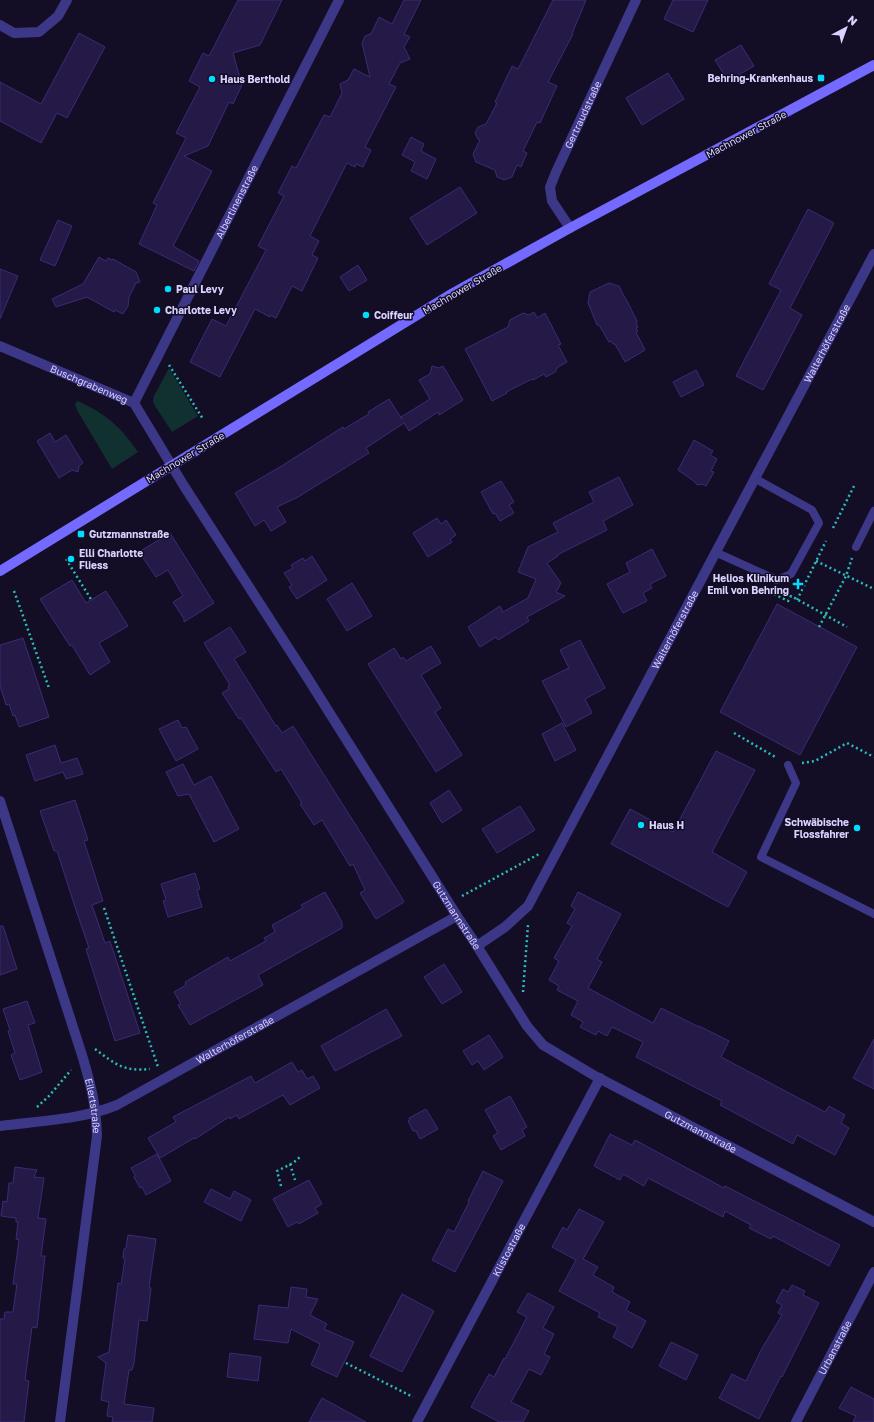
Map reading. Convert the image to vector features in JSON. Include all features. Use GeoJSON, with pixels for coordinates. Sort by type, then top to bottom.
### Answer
{"type":"FeatureCollection","features":[{"type":"Feature","properties":{"kind":"main road","name":"Machnower Straße"},"geometry":{"type":"LineString","coordinates":[[0,571],[453,293],[570,228],[874,65]]}},
{"type":"Feature","properties":{"kind":"street"},"geometry":{"type":"LineString","coordinates":[[0,25],[14,33],[39,32],[58,16],[67,0]]}},
{"type":"Feature","properties":{"kind":"street","name":"Albertinenstraße"},"geometry":{"type":"LineString","coordinates":[[134,403],[339,0]]}},
{"type":"Feature","properties":{"kind":"street","name":"Gertraudstraße"},"geometry":{"type":"LineString","coordinates":[[570,228],[552,201],[550,187],[636,0]]}},
{"type":"Feature","properties":{"kind":"street","name":"Walterhöferstraße"},"geometry":{"type":"LineString","coordinates":[[477,946],[505,927],[528,906],[874,254]]}},
{"type":"Feature","properties":{"kind":"street","name":"Buschgrabenweg"},"geometry":{"type":"LineString","coordinates":[[0,346],[134,403],[172,466]]}},
{"type":"Feature","properties":{"kind":"street","name":"Gutzmannstraße"},"geometry":{"type":"LineString","coordinates":[[172,466],[527,1026],[544,1045],[600,1078],[874,1222]]}},
{"type":"Feature","properties":{"kind":"street","name":"Eilertstraße"},"geometry":{"type":"LineString","coordinates":[[0,801],[82,1055],[94,1095],[96,1112],[96,1144],[60,1422]]}},
{"type":"Feature","properties":{"kind":"street","name":"Walterhöferstraße"},"geometry":{"type":"LineString","coordinates":[[0,1126],[71,1117],[96,1112],[117,1105],[457,916]]}},
{"type":"Feature","properties":{"kind":"street","name":"Klistostraße"},"geometry":{"type":"LineString","coordinates":[[417,1422],[600,1078]]}},
{"type":"Feature","properties":{"kind":"street","name":"Urbanstraße"},"geometry":{"type":"LineString","coordinates":[[796,1422],[874,1272]]}},
{"type":"Feature","properties":{"kind":"lane"},"geometry":{"type":"LineString","coordinates":[[715,552],[777,580],[791,574],[819,523],[812,510],[754,478]]}},
{"type":"Feature","properties":{"kind":"lane"},"geometry":{"type":"LineString","coordinates":[[856,546],[874,510]]}},
{"type":"Feature","properties":{"kind":"lane"},"geometry":{"type":"LineString","coordinates":[[788,765],[796,783],[761,857],[874,914]]}},
{"type":"Feature","properties":{"kind":"path"},"geometry":{"type":"LineString","coordinates":[[168,363],[203,419]]}},
{"type":"Feature","properties":{"kind":"path"},"geometry":{"type":"LineString","coordinates":[[66,559],[92,601]]}},
{"type":"Feature","properties":{"kind":"path"},"geometry":{"type":"LineString","coordinates":[[816,561],[874,589]]}},
{"type":"Feature","properties":{"kind":"path"},"geometry":{"type":"LineString","coordinates":[[819,627],[846,576]]}},
{"type":"Feature","properties":{"kind":"path"},"geometry":{"type":"LineString","coordinates":[[14,591],[49,688]]}},
{"type":"Feature","properties":{"kind":"path"},"geometry":{"type":"LineString","coordinates":[[768,591],[788,601],[791,596],[826,614],[847,627]]}},
{"type":"Feature","properties":{"kind":"path"},"geometry":{"type":"LineString","coordinates":[[734,733],[788,765],[815,761],[847,743],[874,757]]}},
{"type":"Feature","properties":{"kind":"path"},"geometry":{"type":"LineString","coordinates":[[462,896],[540,853]]}},
{"type":"Feature","properties":{"kind":"path"},"geometry":{"type":"LineString","coordinates":[[95,1049],[115,1063],[127,1068],[136,1070],[158,1068],[104,908]]}},
{"type":"Feature","properties":{"kind":"path"},"geometry":{"type":"LineString","coordinates":[[522,993],[528,923]]}},
{"type":"Feature","properties":{"kind":"path"},"geometry":{"type":"LineString","coordinates":[[37,1107],[49,1096],[71,1069]]}},
{"type":"Feature","properties":{"kind":"path"},"geometry":{"type":"LineString","coordinates":[[281,1186],[277,1171],[300,1157]]}},
{"type":"Feature","properties":{"kind":"path"},"geometry":{"type":"LineString","coordinates":[[290,1164],[295,1180]]}},
{"type":"Feature","properties":{"kind":"path"},"geometry":{"type":"LineString","coordinates":[[346,1363],[413,1397]]}},
{"type":"Feature","properties":{"kind":"green space"},"geometry":{"type":"Polygon","coordinates":[[[169,368],[198,416],[172,432],[153,401],[154,396],[169,368]]]}},
{"type":"Feature","properties":{"kind":"green space"},"geometry":{"type":"Polygon","coordinates":[[[77,401],[104,415],[125,435],[138,452],[112,469],[77,410],[75,405],[77,401]]]}},
{"type":"Feature","properties":{"kind":"building"},"geometry":{"type":"Polygon","coordinates":[[[238,0],[282,0],[260,45],[233,53],[242,85],[233,104],[229,102],[208,146],[184,156],[212,171],[173,246],[199,261],[194,271],[139,244],[157,205],[153,203],[186,138],[176,133],[200,87],[189,81],[203,53],[209,56],[238,0]]]}},
{"type":"Feature","properties":{"kind":"building"},"geometry":{"type":"Polygon","coordinates":[[[404,0],[421,0],[404,34],[410,37],[404,47],[410,59],[400,63],[389,84],[396,87],[365,147],[371,150],[363,167],[356,164],[355,167],[347,163],[310,236],[319,241],[312,255],[318,258],[302,291],[292,286],[276,318],[270,315],[270,317],[255,309],[220,377],[190,362],[212,319],[226,326],[266,250],[258,246],[284,196],[278,193],[292,166],[296,168],[324,115],[330,117],[342,93],[340,84],[348,80],[354,69],[370,77],[362,43],[365,36],[371,34],[379,17],[392,24],[404,0]]]}},
{"type":"Feature","properties":{"kind":"building"},"geometry":{"type":"Polygon","coordinates":[[[553,0],[586,0],[573,34],[548,82],[557,86],[540,123],[537,122],[523,151],[527,153],[521,167],[517,165],[512,177],[504,180],[497,177],[495,170],[476,162],[473,154],[480,140],[475,133],[478,127],[486,124],[497,103],[495,102],[512,66],[518,69],[553,0]]]}},
{"type":"Feature","properties":{"kind":"building"},"geometry":{"type":"Polygon","coordinates":[[[673,0],[708,0],[693,32],[664,19],[673,0]]]}},
{"type":"Feature","properties":{"kind":"building"},"geometry":{"type":"Polygon","coordinates":[[[79,33],[105,47],[67,118],[57,113],[41,143],[0,121],[0,82],[41,104],[79,33]]]}},
{"type":"Feature","properties":{"kind":"building"},"geometry":{"type":"Polygon","coordinates":[[[741,45],[754,66],[728,81],[715,60],[741,45]]]}},
{"type":"Feature","properties":{"kind":"building"},"geometry":{"type":"Polygon","coordinates":[[[668,73],[684,99],[642,125],[626,98],[668,73]]]}},
{"type":"Feature","properties":{"kind":"building"},"geometry":{"type":"Polygon","coordinates":[[[411,137],[424,144],[421,151],[436,159],[427,179],[411,171],[415,162],[402,155],[411,137]]]}},
{"type":"Feature","properties":{"kind":"building"},"geometry":{"type":"Polygon","coordinates":[[[460,187],[477,213],[427,245],[410,218],[460,187]]]}},
{"type":"Feature","properties":{"kind":"building"},"geometry":{"type":"Polygon","coordinates":[[[808,209],[834,223],[790,308],[802,315],[763,390],[736,376],[781,290],[769,284],[808,209]]]}},
{"type":"Feature","properties":{"kind":"building"},"geometry":{"type":"Polygon","coordinates":[[[58,220],[72,226],[55,266],[40,260],[58,220]]]}},
{"type":"Feature","properties":{"kind":"building"},"geometry":{"type":"Polygon","coordinates":[[[99,257],[106,261],[108,258],[113,259],[136,272],[140,282],[136,283],[129,297],[128,306],[123,314],[115,310],[114,312],[87,297],[56,307],[52,299],[83,284],[99,257]]]}},
{"type":"Feature","properties":{"kind":"building"},"geometry":{"type":"Polygon","coordinates":[[[358,265],[367,280],[349,291],[340,277],[358,265]]]}},
{"type":"Feature","properties":{"kind":"building"},"geometry":{"type":"Polygon","coordinates":[[[0,269],[18,276],[0,319],[0,269]]]}},
{"type":"Feature","properties":{"kind":"building"},"geometry":{"type":"Polygon","coordinates":[[[609,283],[619,286],[626,299],[637,321],[636,323],[638,327],[636,328],[638,331],[636,332],[645,350],[625,362],[615,344],[611,341],[609,342],[599,325],[597,325],[588,303],[590,292],[609,283]]]}},
{"type":"Feature","properties":{"kind":"building"},"geometry":{"type":"Polygon","coordinates":[[[534,312],[537,318],[545,313],[561,344],[558,345],[567,362],[546,377],[544,374],[533,380],[532,379],[492,401],[465,349],[508,327],[510,320],[523,313],[529,315],[534,312]]]}},
{"type":"Feature","properties":{"kind":"building"},"geometry":{"type":"Polygon","coordinates":[[[432,366],[439,368],[443,366],[463,400],[439,415],[438,412],[409,431],[404,423],[366,448],[369,453],[298,497],[277,507],[286,522],[271,531],[264,520],[255,526],[235,493],[280,467],[343,427],[344,429],[369,414],[368,412],[389,399],[402,419],[401,417],[430,399],[419,380],[430,374],[432,366]]]}},
{"type":"Feature","properties":{"kind":"building"},"geometry":{"type":"Polygon","coordinates":[[[696,370],[704,385],[681,397],[673,382],[696,370]]]}},
{"type":"Feature","properties":{"kind":"building"},"geometry":{"type":"Polygon","coordinates":[[[50,433],[55,442],[66,435],[83,463],[79,466],[78,472],[72,470],[59,478],[37,441],[50,433]]]}},
{"type":"Feature","properties":{"kind":"building"},"geometry":{"type":"Polygon","coordinates":[[[694,440],[713,451],[710,455],[717,459],[711,471],[714,472],[706,486],[702,484],[697,485],[678,470],[694,440]]]}},
{"type":"Feature","properties":{"kind":"building"},"geometry":{"type":"Polygon","coordinates":[[[619,477],[633,505],[603,521],[607,530],[557,555],[558,556],[547,563],[561,583],[556,592],[565,596],[527,617],[529,621],[498,640],[496,637],[480,647],[468,627],[500,606],[503,612],[528,598],[536,579],[518,572],[528,547],[558,532],[553,523],[594,502],[589,492],[619,477]]]}},
{"type":"Feature","properties":{"kind":"building"},"geometry":{"type":"Polygon","coordinates":[[[501,481],[514,502],[509,505],[514,513],[500,521],[495,513],[493,514],[481,492],[501,481]]]}},
{"type":"Feature","properties":{"kind":"building"},"geometry":{"type":"Polygon","coordinates":[[[437,518],[441,524],[446,520],[456,535],[450,539],[452,542],[428,557],[413,533],[437,518]]]}},
{"type":"Feature","properties":{"kind":"building"},"geometry":{"type":"Polygon","coordinates":[[[170,533],[214,603],[184,622],[184,619],[173,602],[183,596],[168,570],[156,577],[139,552],[170,533]]]}},
{"type":"Feature","properties":{"kind":"building"},"geometry":{"type":"Polygon","coordinates":[[[652,549],[666,576],[650,584],[652,588],[643,593],[647,601],[623,613],[607,584],[630,572],[626,563],[652,549]]]}},
{"type":"Feature","properties":{"kind":"building"},"geometry":{"type":"Polygon","coordinates":[[[312,556],[327,580],[297,599],[289,587],[292,585],[284,573],[293,568],[291,565],[303,558],[305,561],[312,556]]]}},
{"type":"Feature","properties":{"kind":"building"},"geometry":{"type":"Polygon","coordinates":[[[72,580],[86,603],[106,591],[128,626],[99,643],[110,662],[90,675],[72,645],[70,646],[40,599],[72,580]]]}},
{"type":"Feature","properties":{"kind":"building"},"geometry":{"type":"Polygon","coordinates":[[[352,583],[372,616],[347,631],[327,599],[352,583]]]}},
{"type":"Feature","properties":{"kind":"building"},"geometry":{"type":"Polygon","coordinates":[[[777,604],[857,647],[800,755],[720,712],[777,604]]]}},
{"type":"Feature","properties":{"kind":"building"},"geometry":{"type":"Polygon","coordinates":[[[230,627],[246,652],[234,659],[276,726],[277,725],[282,733],[293,726],[404,902],[376,919],[360,893],[365,890],[353,864],[350,866],[322,820],[314,825],[300,804],[302,803],[281,769],[276,772],[241,718],[239,719],[222,693],[229,689],[228,686],[230,685],[204,643],[230,627]]]}},
{"type":"Feature","properties":{"kind":"building"},"geometry":{"type":"Polygon","coordinates":[[[23,638],[49,717],[19,727],[9,704],[6,705],[0,686],[0,645],[23,638]]]}},
{"type":"Feature","properties":{"kind":"building"},"geometry":{"type":"Polygon","coordinates":[[[580,640],[605,688],[585,699],[592,713],[566,727],[542,681],[569,668],[560,650],[580,640]]]}},
{"type":"Feature","properties":{"kind":"building"},"geometry":{"type":"Polygon","coordinates":[[[431,646],[441,663],[421,675],[441,708],[435,712],[462,755],[436,772],[368,664],[394,648],[401,659],[403,657],[406,661],[431,646]]]}},
{"type":"Feature","properties":{"kind":"building"},"geometry":{"type":"Polygon","coordinates":[[[178,720],[182,728],[186,727],[198,749],[176,761],[159,729],[178,720]]]}},
{"type":"Feature","properties":{"kind":"building"},"geometry":{"type":"Polygon","coordinates":[[[562,723],[576,750],[555,761],[542,734],[562,723]]]}},
{"type":"Feature","properties":{"kind":"building"},"geometry":{"type":"Polygon","coordinates":[[[55,745],[61,763],[77,758],[83,774],[66,779],[63,772],[35,781],[26,755],[55,745]]]}},
{"type":"Feature","properties":{"kind":"building","name":"Haus H"},"geometry":{"type":"Polygon","coordinates":[[[716,751],[755,770],[712,852],[747,872],[728,907],[611,844],[630,809],[673,832],[716,751]]]}},
{"type":"Feature","properties":{"kind":"building"},"geometry":{"type":"Polygon","coordinates":[[[183,764],[194,785],[211,776],[239,829],[214,842],[189,794],[178,796],[166,772],[183,764]]]}},
{"type":"Feature","properties":{"kind":"building"},"geometry":{"type":"Polygon","coordinates":[[[449,790],[462,810],[442,823],[430,803],[449,790]]]}},
{"type":"Feature","properties":{"kind":"building"},"geometry":{"type":"Polygon","coordinates":[[[75,800],[88,840],[84,841],[103,901],[92,905],[105,943],[110,941],[140,1033],[115,1041],[86,949],[89,948],[57,851],[54,851],[40,811],[75,800]]]}},
{"type":"Feature","properties":{"kind":"building"},"geometry":{"type":"Polygon","coordinates":[[[520,806],[535,830],[497,853],[482,829],[520,806]]]}},
{"type":"Feature","properties":{"kind":"building"},"geometry":{"type":"Polygon","coordinates":[[[195,873],[200,889],[197,890],[202,907],[168,917],[163,901],[166,900],[161,884],[195,873]]]}},
{"type":"Feature","properties":{"kind":"building"},"geometry":{"type":"Polygon","coordinates":[[[325,892],[342,922],[342,928],[258,975],[263,985],[190,1025],[178,1005],[181,1004],[174,992],[186,985],[185,982],[228,957],[230,961],[266,941],[264,938],[275,932],[272,925],[303,908],[301,905],[325,892]]]}},
{"type":"Feature","properties":{"kind":"building"},"geometry":{"type":"Polygon","coordinates":[[[578,892],[621,914],[597,959],[602,962],[588,988],[653,1023],[661,1008],[699,1026],[729,1041],[721,1057],[825,1112],[829,1106],[845,1115],[841,1123],[849,1128],[835,1155],[797,1135],[793,1144],[720,1105],[722,1101],[636,1057],[643,1042],[612,1027],[607,1036],[598,1031],[596,1035],[580,1027],[583,1022],[571,1015],[578,1001],[557,990],[559,986],[549,980],[559,961],[554,958],[572,926],[567,923],[575,909],[571,906],[578,892]]]}},
{"type":"Feature","properties":{"kind":"building"},"geometry":{"type":"Polygon","coordinates":[[[0,926],[3,926],[17,969],[0,975],[0,926]]]}},
{"type":"Feature","properties":{"kind":"building"},"geometry":{"type":"Polygon","coordinates":[[[444,964],[462,992],[442,1004],[424,977],[444,964]]]}},
{"type":"Feature","properties":{"kind":"building"},"geometry":{"type":"Polygon","coordinates":[[[27,1001],[35,1023],[28,1025],[42,1072],[20,1080],[11,1055],[15,1053],[8,1031],[10,1030],[3,1009],[27,1001]]]}},
{"type":"Feature","properties":{"kind":"building"},"geometry":{"type":"Polygon","coordinates":[[[386,1009],[402,1036],[335,1071],[321,1046],[386,1009]]]}},
{"type":"Feature","properties":{"kind":"building"},"geometry":{"type":"Polygon","coordinates":[[[489,1035],[503,1057],[484,1070],[478,1061],[472,1065],[463,1051],[489,1035]]]}},
{"type":"Feature","properties":{"kind":"building"},"geometry":{"type":"Polygon","coordinates":[[[874,1039],[874,1089],[853,1078],[874,1039]]]}},
{"type":"Feature","properties":{"kind":"building"},"geometry":{"type":"Polygon","coordinates":[[[292,1062],[298,1072],[302,1070],[307,1079],[313,1076],[320,1088],[290,1105],[283,1095],[239,1119],[237,1115],[230,1119],[229,1117],[195,1139],[194,1138],[160,1158],[148,1138],[176,1122],[173,1117],[251,1076],[255,1083],[292,1062]]]}},
{"type":"Feature","properties":{"kind":"building"},"geometry":{"type":"Polygon","coordinates":[[[510,1096],[527,1127],[522,1130],[525,1136],[501,1150],[493,1136],[498,1133],[485,1110],[510,1096]]]}},
{"type":"Feature","properties":{"kind":"building"},"geometry":{"type":"Polygon","coordinates":[[[426,1109],[438,1129],[420,1139],[416,1131],[413,1131],[408,1121],[410,1120],[409,1118],[426,1109]]]}},
{"type":"Feature","properties":{"kind":"building"},"geometry":{"type":"Polygon","coordinates":[[[610,1134],[632,1145],[635,1140],[724,1188],[725,1186],[840,1245],[829,1266],[773,1236],[771,1239],[749,1228],[751,1225],[725,1211],[723,1217],[648,1178],[644,1186],[623,1174],[620,1180],[594,1166],[610,1134]]]}},
{"type":"Feature","properties":{"kind":"building"},"geometry":{"type":"Polygon","coordinates":[[[157,1154],[171,1181],[146,1195],[142,1187],[140,1188],[131,1168],[157,1154]]]}},
{"type":"Feature","properties":{"kind":"building"},"geometry":{"type":"Polygon","coordinates":[[[15,1167],[37,1170],[34,1177],[44,1178],[38,1218],[46,1219],[41,1256],[45,1256],[37,1328],[32,1327],[25,1380],[29,1381],[24,1422],[0,1422],[0,1319],[4,1319],[5,1312],[13,1312],[17,1284],[13,1284],[19,1240],[16,1239],[18,1222],[16,1222],[16,1218],[1,1216],[3,1201],[7,1202],[9,1183],[13,1183],[15,1167]]]}},
{"type":"Feature","properties":{"kind":"building"},"geometry":{"type":"Polygon","coordinates":[[[483,1171],[503,1181],[455,1272],[432,1260],[448,1229],[454,1232],[483,1171]]]}},
{"type":"Feature","properties":{"kind":"building"},"geometry":{"type":"Polygon","coordinates":[[[309,1180],[322,1204],[315,1208],[318,1213],[299,1224],[297,1222],[288,1227],[273,1199],[309,1180]]]}},
{"type":"Feature","properties":{"kind":"building"},"geometry":{"type":"Polygon","coordinates":[[[211,1189],[230,1199],[234,1191],[251,1200],[241,1221],[204,1202],[211,1189]]]}},
{"type":"Feature","properties":{"kind":"building"},"geometry":{"type":"Polygon","coordinates":[[[579,1209],[604,1222],[583,1259],[598,1267],[593,1275],[614,1287],[612,1292],[630,1302],[626,1310],[646,1321],[632,1348],[613,1337],[618,1327],[598,1317],[600,1313],[559,1291],[576,1260],[552,1247],[563,1227],[567,1230],[579,1209]]]}},
{"type":"Feature","properties":{"kind":"building"},"geometry":{"type":"Polygon","coordinates":[[[128,1235],[156,1239],[149,1287],[151,1288],[147,1321],[139,1320],[134,1363],[132,1370],[129,1370],[124,1404],[154,1408],[152,1422],[112,1422],[113,1417],[107,1416],[109,1402],[101,1400],[106,1363],[98,1357],[109,1352],[118,1283],[121,1284],[125,1259],[123,1258],[124,1249],[126,1248],[128,1235]]]}},
{"type":"Feature","properties":{"kind":"building"},"geometry":{"type":"Polygon","coordinates":[[[792,1285],[805,1291],[803,1295],[819,1303],[759,1419],[719,1398],[732,1374],[746,1381],[761,1350],[782,1315],[778,1313],[782,1305],[776,1302],[783,1289],[788,1292],[792,1285]]]}},
{"type":"Feature","properties":{"kind":"building"},"geometry":{"type":"Polygon","coordinates":[[[291,1287],[307,1289],[306,1297],[318,1299],[310,1315],[327,1324],[324,1329],[354,1342],[337,1377],[311,1365],[320,1344],[291,1329],[288,1343],[254,1339],[259,1305],[288,1308],[291,1287]]]}},
{"type":"Feature","properties":{"kind":"building"},"geometry":{"type":"Polygon","coordinates":[[[528,1293],[554,1307],[543,1328],[554,1334],[544,1354],[550,1357],[541,1375],[529,1369],[511,1402],[529,1411],[523,1422],[499,1422],[471,1407],[489,1374],[494,1377],[527,1317],[517,1312],[528,1293]]]}},
{"type":"Feature","properties":{"kind":"building"},"geometry":{"type":"Polygon","coordinates":[[[402,1294],[434,1311],[402,1372],[370,1356],[402,1294]]]}},
{"type":"Feature","properties":{"kind":"building"},"geometry":{"type":"Polygon","coordinates":[[[671,1342],[698,1355],[686,1380],[659,1366],[671,1342]]]}},
{"type":"Feature","properties":{"kind":"building"},"geometry":{"type":"Polygon","coordinates":[[[230,1353],[261,1357],[258,1381],[227,1377],[230,1353]]]}},
{"type":"Feature","properties":{"kind":"building"},"geometry":{"type":"Polygon","coordinates":[[[851,1387],[874,1399],[874,1422],[853,1422],[856,1416],[839,1408],[851,1387]]]}},
{"type":"Feature","properties":{"kind":"building"},"geometry":{"type":"Polygon","coordinates":[[[322,1398],[366,1422],[309,1422],[322,1398]]]}},
{"type":"Feature","properties":{"kind":"place","name":"Behring-Krankenhaus"},"geometry":{"type":"Point","coordinates":[821,78]}},
{"type":"Feature","properties":{"kind":"place","name":"Haus Berthold"},"geometry":{"type":"Point","coordinates":[212,79]}},
{"type":"Feature","properties":{"kind":"place","name":"Paul Levy"},"geometry":{"type":"Point","coordinates":[168,289]}},
{"type":"Feature","properties":{"kind":"place","name":"Charlotte Levy"},"geometry":{"type":"Point","coordinates":[157,310]}},
{"type":"Feature","properties":{"kind":"place","name":"Coiffeur"},"geometry":{"type":"Point","coordinates":[366,315]}},
{"type":"Feature","properties":{"kind":"place","name":"Gutzmannstraße"},"geometry":{"type":"Point","coordinates":[81,534]}},
{"type":"Feature","properties":{"kind":"place","name":"Elli Charlotte Fliess"},"geometry":{"type":"Point","coordinates":[71,559]}},
{"type":"Feature","properties":{"kind":"place","name":"Helios Klinikum Emil von Behring"},"geometry":{"type":"Point","coordinates":[798,584]}},
{"type":"Feature","properties":{"kind":"place","name":"Haus H"},"geometry":{"type":"Point","coordinates":[641,825]}},
{"type":"Feature","properties":{"kind":"place","name":"Schwäbische Flossfahrer"},"geometry":{"type":"Point","coordinates":[857,828]}}]}
